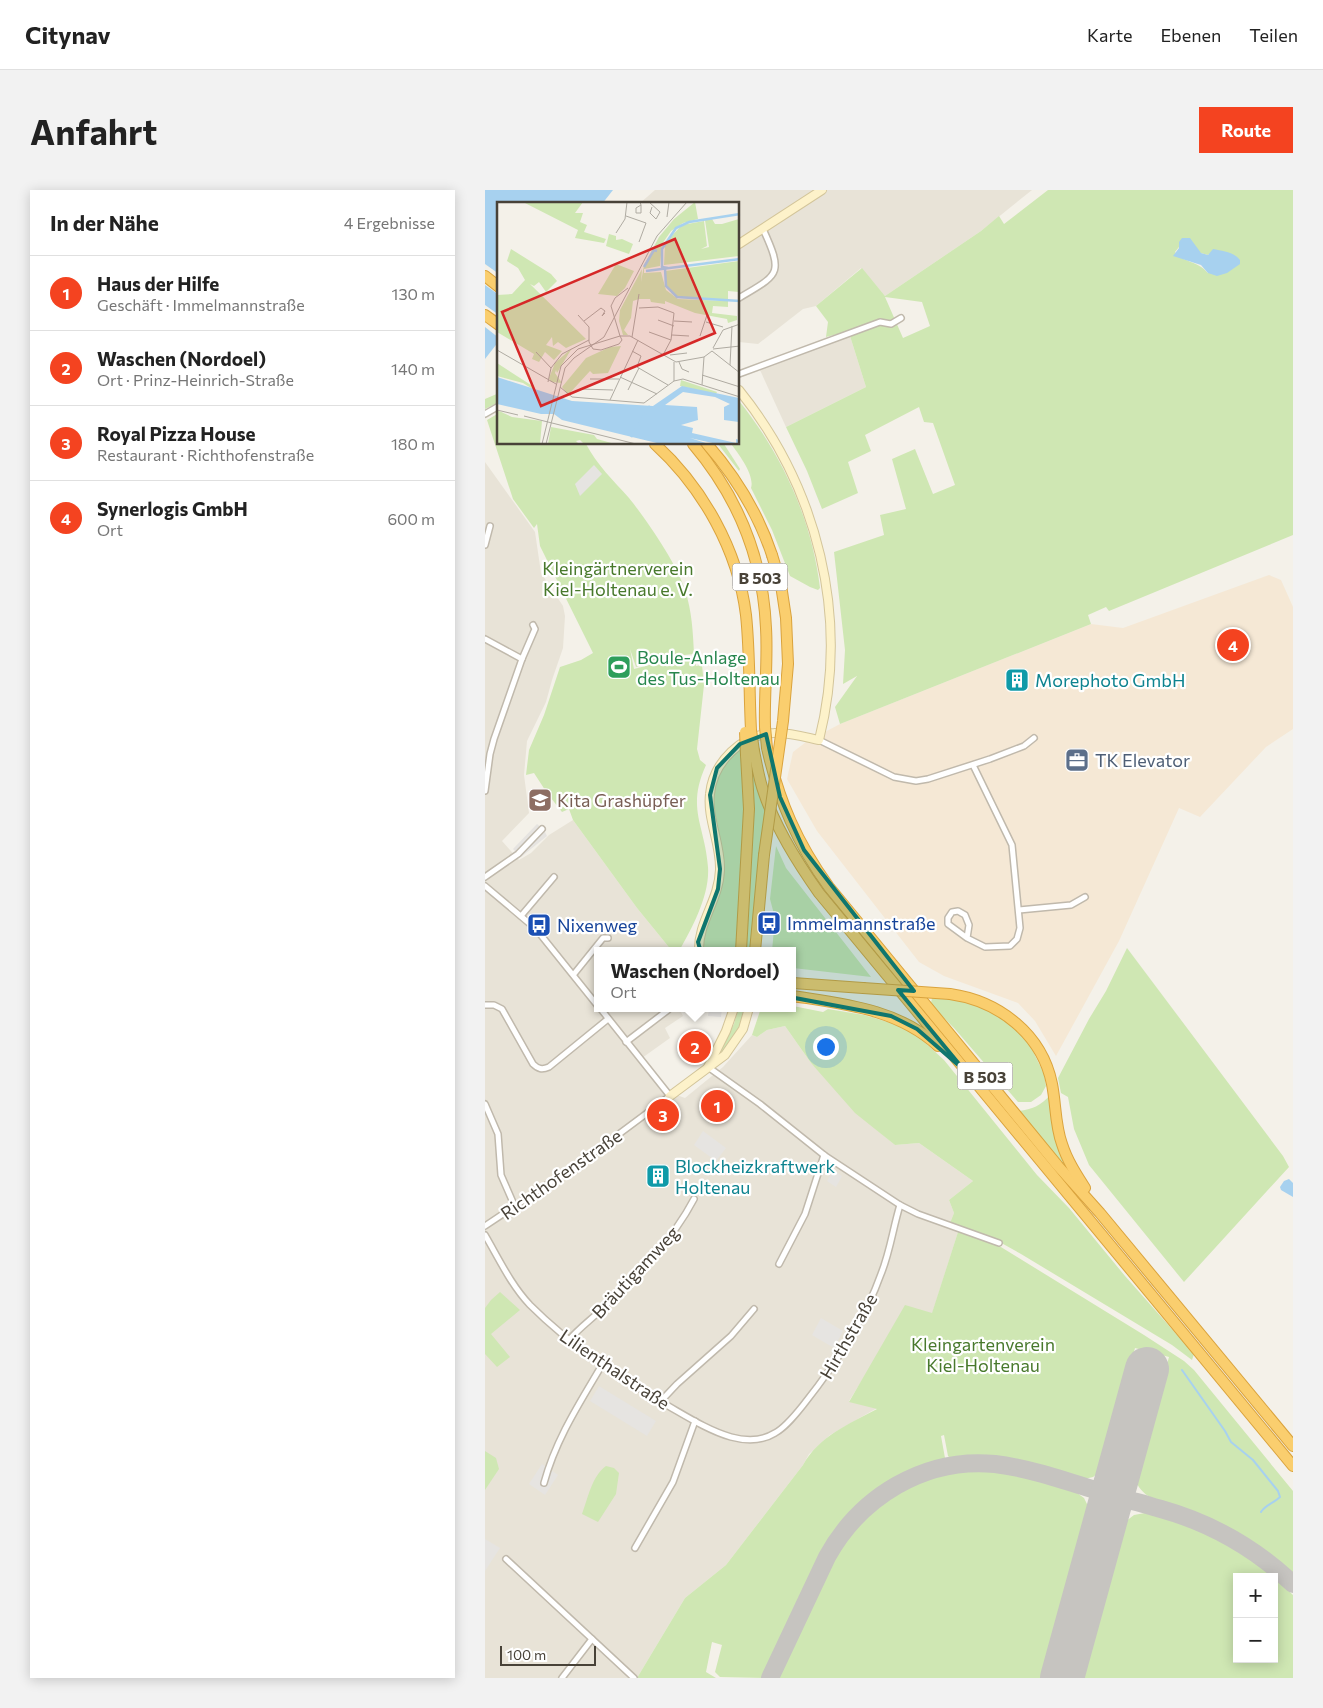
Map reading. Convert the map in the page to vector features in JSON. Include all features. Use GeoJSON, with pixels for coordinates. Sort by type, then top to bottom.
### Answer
{"type":"FeatureCollection","features":[{"type":"Feature","properties":{"kind":"highway"},"geometry":{"type":"LineString","coordinates":[[485,276],[497,285]]}},
{"type":"Feature","properties":{"kind":"highway"},"geometry":{"type":"LineString","coordinates":[[485,315],[497,324]]}},
{"type":"Feature","properties":{"kind":"highway","name":"B 503"},"geometry":{"type":"LineString","coordinates":[[656,445],[688,478],[703,500],[723,537],[737,572],[746,616],[750,753],[766,800],[779,830],[806,875],[838,918],[1293,1466]]}},
{"type":"Feature","properties":{"kind":"highway","name":"B 503"},"geometry":{"type":"LineString","coordinates":[[694,445],[718,476],[737,507],[746,528],[760,577],[766,630],[765,727],[767,748],[777,788],[789,820],[804,850],[816,869],[865,932],[1293,1446]]}},
{"type":"Feature","properties":{"kind":"highway","name":"B 503"},"geometry":{"type":"LineString","coordinates":[[708,445],[730,473],[751,506],[765,534],[781,585],[787,618],[789,664],[764,855],[755,947]]}},
{"type":"Feature","properties":{"kind":"highway"},"geometry":{"type":"LineString","coordinates":[[741,947],[749,809],[750,753]]}},
{"type":"Feature","properties":{"kind":"highway"},"geometry":{"type":"LineString","coordinates":[[796,982],[950,994],[973,998],[996,1008],[1016,1022],[1035,1044],[1045,1062],[1050,1077],[1058,1129],[1067,1159],[1100,1212]]}},
{"type":"Feature","properties":{"kind":"highway"},"geometry":{"type":"LineString","coordinates":[[796,997],[872,1010],[891,1016],[917,1029],[965,1070]]}},
{"type":"Feature","properties":{"kind":"street"},"geometry":{"type":"LineString","coordinates":[[740,243],[822,190]]}},
{"type":"Feature","properties":{"kind":"street"},"geometry":{"type":"LineString","coordinates":[[740,297],[770,279],[775,271],[775,260],[763,228]]}},
{"type":"Feature","properties":{"kind":"street"},"geometry":{"type":"LineString","coordinates":[[740,374],[880,322],[891,324],[901,318]]}},
{"type":"Feature","properties":{"kind":"street"},"geometry":{"type":"LineString","coordinates":[[740,391],[763,424],[790,469],[810,517],[820,555],[831,616],[832,642],[828,698],[819,740]]}},
{"type":"Feature","properties":{"kind":"street"},"geometry":{"type":"LineString","coordinates":[[485,414],[497,407]]}},
{"type":"Feature","properties":{"kind":"street"},"geometry":{"type":"LineString","coordinates":[[485,545],[490,526]]}},
{"type":"Feature","properties":{"kind":"street"},"geometry":{"type":"LineString","coordinates":[[485,791],[494,739],[535,628],[533,625]]}},
{"type":"Feature","properties":{"kind":"street"},"geometry":{"type":"LineString","coordinates":[[485,639],[522,659]]}},
{"type":"Feature","properties":{"kind":"street"},"geometry":{"type":"LineString","coordinates":[[699,947],[700,935],[718,889],[720,869],[709,795],[717,768],[740,744],[759,736],[774,733],[801,736],[819,740],[894,777],[916,781],[973,765],[1024,746],[1034,738]]}},
{"type":"Feature","properties":{"kind":"street"},"geometry":{"type":"LineString","coordinates":[[967,938],[969,928],[967,917],[958,911],[952,912],[948,918],[948,924],[967,938],[985,947],[1010,946],[1015,942],[1019,933],[1019,910],[1012,845],[973,765]]}},
{"type":"Feature","properties":{"kind":"street"},"geometry":{"type":"LineString","coordinates":[[485,877],[518,854],[542,829]]}},
{"type":"Feature","properties":{"kind":"street"},"geometry":{"type":"LineString","coordinates":[[521,916],[554,877]]}},
{"type":"Feature","properties":{"kind":"street"},"geometry":{"type":"LineString","coordinates":[[485,886],[536,929],[594,1001]]}},
{"type":"Feature","properties":{"kind":"street"},"geometry":{"type":"LineString","coordinates":[[1019,910],[1071,905],[1085,897]]}},
{"type":"Feature","properties":{"kind":"street"},"geometry":{"type":"LineString","coordinates":[[596,947],[603,938],[608,938]]}},
{"type":"Feature","properties":{"kind":"street"},"geometry":{"type":"LineString","coordinates":[[574,974],[594,949]]}},
{"type":"Feature","properties":{"kind":"street"},"geometry":{"type":"LineString","coordinates":[[485,1005],[494,1005],[502,1009],[533,1064],[537,1068],[542,1069],[549,1067],[608,1019]]}},
{"type":"Feature","properties":{"kind":"street"},"geometry":{"type":"LineString","coordinates":[[603,1012],[669,1096]]}},
{"type":"Feature","properties":{"kind":"street"},"geometry":{"type":"LineString","coordinates":[[626,1042],[665,1012]]}},
{"type":"Feature","properties":{"kind":"street"},"geometry":{"type":"LineString","coordinates":[[733,1012],[726,1031],[708,1066],[756,1100],[824,1155],[901,1205],[918,1214],[999,1243]]}},
{"type":"Feature","properties":{"kind":"street","name":"Richthofenstraße"},"geometry":{"type":"LineString","coordinates":[[485,1226],[587,1157],[721,1058],[731,1049],[743,1029],[748,1012]]}},
{"type":"Feature","properties":{"kind":"street"},"geometry":{"type":"LineString","coordinates":[[485,1104],[498,1134],[501,1175],[515,1207]]}},
{"type":"Feature","properties":{"kind":"street"},"geometry":{"type":"LineString","coordinates":[[779,1264],[805,1214],[824,1155]]}},
{"type":"Feature","properties":{"kind":"street","name":"Bräutigamweg"},"geometry":{"type":"LineString","coordinates":[[569,1340],[649,1262],[685,1217],[694,1199]]}},
{"type":"Feature","properties":{"kind":"street","name":"Hirthstraße"},"geometry":{"type":"LineString","coordinates":[[757,1440],[778,1432],[796,1413],[821,1383],[847,1343],[864,1314],[881,1275],[901,1205]]}},
{"type":"Feature","properties":{"kind":"street","name":"Lilienthalstraße"},"geometry":{"type":"LineString","coordinates":[[485,1235],[519,1292],[569,1340],[602,1365],[695,1421],[731,1437],[757,1440]]}},
{"type":"Feature","properties":{"kind":"street"},"geometry":{"type":"LineString","coordinates":[[661,1402],[677,1384],[731,1336],[754,1309]]}},
{"type":"Feature","properties":{"kind":"street"},"geometry":{"type":"LineString","coordinates":[[544,1483],[554,1450],[602,1365]]}},
{"type":"Feature","properties":{"kind":"street"},"geometry":{"type":"LineString","coordinates":[[635,1548],[673,1482],[695,1421]]}},
{"type":"Feature","properties":{"kind":"street"},"geometry":{"type":"LineString","coordinates":[[506,1559],[634,1678]]}},
{"type":"Feature","properties":{"kind":"street"},"geometry":{"type":"LineString","coordinates":[[562,1678],[592,1639]]}},
{"type":"Feature","properties":{"kind":"highlighted area"},"geometry":{"type":"Polygon","coordinates":[[[766,734],[780,797],[804,850],[914,991],[898,990],[964,1070],[917,1029],[891,1016],[752,990],[753,979],[719,978],[705,967],[698,942],[718,889],[720,869],[710,795],[717,768],[740,744],[766,734]]]}},
{"type":"Feature","properties":{"kind":"shaded area"},"geometry":{"type":"Polygon","coordinates":[[[655,190],[1032,190],[981,231],[885,296],[861,268],[816,306],[803,309],[758,344],[740,342],[740,202],[641,202],[655,190]]]}},
{"type":"Feature","properties":{"kind":"shaded area"},"geometry":{"type":"Polygon","coordinates":[[[850,336],[866,387],[786,427],[760,370],[850,336]]]}},
{"type":"Feature","properties":{"kind":"shaded area"},"geometry":{"type":"Polygon","coordinates":[[[485,462],[535,532],[541,573],[563,606],[565,616],[563,648],[546,702],[527,741],[524,775],[529,813],[502,841],[519,860],[531,853],[549,835],[573,820],[637,908],[669,947],[594,947],[594,1012],[681,1012],[683,1016],[665,1028],[670,1038],[642,1058],[668,1092],[685,1098],[723,1067],[752,1035],[757,1037],[767,1030],[785,1026],[811,1063],[877,1130],[895,1145],[919,1143],[973,1181],[949,1200],[954,1213],[950,1223],[960,1226],[932,1314],[866,1374],[849,1401],[877,1408],[830,1435],[809,1454],[803,1465],[726,1565],[685,1598],[637,1678],[485,1678],[485,462]]]}},
{"type":"Feature","properties":{"kind":"shaded area"},"geometry":{"type":"Polygon","coordinates":[[[594,465],[602,474],[580,496],[575,484],[594,465]]]}},
{"type":"Feature","properties":{"kind":"shaded area"},"geometry":{"type":"Polygon","coordinates":[[[1269,575],[1281,580],[1293,607],[1293,729],[1266,747],[1200,817],[1179,808],[1119,941],[1056,1056],[1035,1021],[1018,1003],[944,976],[919,962],[817,831],[787,779],[793,752],[806,742],[840,724],[1091,624],[1123,628],[1269,575]]]}},
{"type":"Feature","properties":{"kind":"shaded area"},"geometry":{"type":"Polygon","coordinates":[[[537,824],[544,830],[547,836],[521,857],[513,849],[537,824]]]}},
{"type":"Feature","properties":{"kind":"shaded area"},"geometry":{"type":"Polygon","coordinates":[[[708,1012],[722,1012],[721,1017],[708,1016],[708,1012]]]}},
{"type":"Feature","properties":{"kind":"shaded area"},"geometry":{"type":"Polygon","coordinates":[[[703,1131],[726,1148],[716,1161],[694,1145],[703,1131]]]}},
{"type":"Feature","properties":{"kind":"shaded area"},"geometry":{"type":"Polygon","coordinates":[[[833,1170],[842,1176],[836,1187],[827,1181],[833,1170]]]}},
{"type":"Feature","properties":{"kind":"shaded area"},"geometry":{"type":"Polygon","coordinates":[[[821,1318],[843,1331],[834,1348],[812,1335],[821,1318]]]}},
{"type":"Feature","properties":{"kind":"shaded area"},"geometry":{"type":"Polygon","coordinates":[[[599,1386],[656,1421],[647,1436],[590,1401],[599,1386]]]}},
{"type":"Feature","properties":{"kind":"shaded area"},"geometry":{"type":"Polygon","coordinates":[[[542,1464],[558,1475],[545,1495],[529,1484],[542,1464]]]}},
{"type":"Feature","properties":{"kind":"shaded area"},"geometry":{"type":"Polygon","coordinates":[[[485,1539],[500,1548],[485,1571],[485,1539]]]}},
{"type":"Feature","properties":{"kind":"green space"},"geometry":{"type":"Polygon","coordinates":[[[1048,190],[1293,190],[1293,535],[1109,611],[1106,607],[1088,615],[1091,624],[840,724],[835,707],[857,676],[843,684],[845,650],[834,552],[884,535],[880,515],[906,509],[892,459],[915,449],[933,494],[955,485],[933,423],[924,422],[919,407],[865,435],[871,451],[848,462],[858,493],[822,509],[807,471],[786,427],[866,387],[850,336],[845,332],[826,337],[828,322],[816,306],[862,268],[885,296],[981,231],[999,216],[1004,224],[1048,190]],[[1179,247],[1175,252],[1178,256],[1199,266],[1208,273],[1209,254],[1179,247]],[[885,297],[903,338],[930,326],[922,302],[885,297]]]}},
{"type":"Feature","properties":{"kind":"green space"},"geometry":{"type":"Polygon","coordinates":[[[497,394],[497,403],[485,409],[485,399],[497,394]]]}},
{"type":"Feature","properties":{"kind":"green space"},"geometry":{"type":"Polygon","coordinates":[[[740,402],[769,443],[793,489],[810,538],[820,588],[818,590],[790,576],[772,530],[751,488],[751,477],[742,459],[732,445],[740,445],[740,402]]]}},
{"type":"Feature","properties":{"kind":"green space","name":"Kleingärtnerverein Kiel-Holtenau e. V."},"geometry":{"type":"Polygon","coordinates":[[[497,414],[497,445],[586,445],[600,466],[629,498],[652,529],[681,579],[691,614],[694,654],[666,657],[636,667],[630,649],[634,669],[672,659],[694,656],[696,666],[702,665],[704,685],[697,749],[700,760],[706,765],[700,780],[697,806],[706,852],[708,878],[699,911],[681,947],[669,947],[637,908],[573,820],[569,809],[562,812],[534,773],[526,775],[529,750],[544,715],[560,667],[581,660],[593,653],[540,546],[537,524],[534,528],[513,499],[487,420],[497,414]]]}},
{"type":"Feature","properties":{"kind":"green space"},"geometry":{"type":"Polygon","coordinates":[[[719,445],[725,445],[740,469],[739,471],[719,445]]]}},
{"type":"Feature","properties":{"kind":"green space"},"geometry":{"type":"Polygon","coordinates":[[[741,744],[746,755],[741,947],[700,947],[720,869],[711,814],[713,780],[741,744]]]}},
{"type":"Feature","properties":{"kind":"green space"},"geometry":{"type":"Polygon","coordinates":[[[753,766],[766,806],[752,947],[745,947],[753,836],[753,766]]]}},
{"type":"Feature","properties":{"kind":"green space"},"geometry":{"type":"Polygon","coordinates":[[[776,846],[786,868],[871,977],[796,968],[796,947],[772,947],[775,918],[770,899],[776,846]]]}},
{"type":"Feature","properties":{"kind":"green space"},"geometry":{"type":"Polygon","coordinates":[[[1127,948],[1283,1156],[1289,1167],[1184,1282],[1089,1165],[1074,1129],[1068,1097],[1061,1093],[1058,1078],[1106,991],[1127,948]]]}},
{"type":"Feature","properties":{"kind":"green space"},"geometry":{"type":"Polygon","coordinates":[[[932,998],[976,1002],[1007,1021],[1027,1039],[1044,1074],[1046,1086],[1041,1095],[1031,1102],[1018,1102],[954,1028],[933,1007],[931,1003],[932,998]]]}},
{"type":"Feature","properties":{"kind":"green space"},"geometry":{"type":"Polygon","coordinates":[[[796,1007],[823,1012],[828,1009],[864,1015],[898,1025],[920,1038],[944,1060],[1037,1175],[1069,1208],[1125,1276],[1194,1354],[1192,1360],[1172,1345],[1021,1254],[996,1240],[950,1223],[954,1213],[949,1200],[973,1181],[919,1143],[895,1145],[855,1113],[811,1063],[785,1026],[767,1030],[757,1037],[752,1035],[760,1012],[796,1012],[796,1007]]]}},
{"type":"Feature","properties":{"kind":"green space"},"geometry":{"type":"Polygon","coordinates":[[[737,1012],[745,1012],[730,1043],[719,1053],[734,1024],[737,1012]]]}},
{"type":"Feature","properties":{"kind":"green space"},"geometry":{"type":"Polygon","coordinates":[[[1050,1095],[1073,1177],[1019,1111],[1036,1106],[1050,1095]]]}},
{"type":"Feature","properties":{"kind":"green space","name":"Kleingartenverein Kiel-Holtenau"},"geometry":{"type":"Polygon","coordinates":[[[958,1232],[996,1244],[1144,1335],[1184,1361],[1194,1370],[1293,1491],[1293,1573],[1253,1543],[1211,1518],[1153,1499],[1139,1487],[1135,1480],[1169,1357],[1135,1348],[1101,1471],[1093,1477],[1080,1480],[1010,1461],[978,1458],[952,1460],[948,1456],[944,1435],[941,1436],[944,1461],[900,1476],[881,1487],[850,1514],[838,1529],[827,1545],[808,1581],[764,1678],[720,1677],[715,1672],[722,1645],[712,1642],[706,1672],[716,1678],[637,1678],[685,1598],[726,1565],[817,1446],[835,1432],[877,1409],[849,1402],[905,1305],[932,1313],[958,1232]]]}},
{"type":"Feature","properties":{"kind":"green space"},"geometry":{"type":"Polygon","coordinates":[[[500,1292],[520,1310],[491,1334],[510,1357],[497,1367],[485,1354],[485,1308],[500,1292]]]}},
{"type":"Feature","properties":{"kind":"green space"},"geometry":{"type":"Polygon","coordinates":[[[485,1451],[496,1458],[499,1469],[485,1490],[485,1451]]]}},
{"type":"Feature","properties":{"kind":"green space"},"geometry":{"type":"Polygon","coordinates":[[[606,1466],[614,1468],[619,1473],[616,1494],[598,1522],[582,1514],[597,1475],[606,1466]]]}},
{"type":"Feature","properties":{"kind":"green space"},"geometry":{"type":"Polygon","coordinates":[[[975,1470],[1009,1473],[1073,1490],[1084,1498],[1090,1510],[1043,1678],[778,1678],[835,1554],[862,1520],[896,1492],[922,1480],[955,1472],[975,1470]]]}},
{"type":"Feature","properties":{"kind":"green space"},"geometry":{"type":"Polygon","coordinates":[[[1145,1513],[1186,1525],[1238,1551],[1269,1573],[1233,1573],[1233,1663],[1278,1663],[1278,1581],[1293,1595],[1293,1678],[1079,1678],[1121,1525],[1134,1515],[1145,1513]]]}},
{"type":"Feature","properties":{"kind":"water"},"geometry":{"type":"Polygon","coordinates":[[[485,190],[613,190],[604,202],[497,202],[497,344],[485,359],[485,190]]]}},
{"type":"Feature","properties":{"kind":"water"},"geometry":{"type":"Polygon","coordinates":[[[1182,238],[1190,238],[1201,253],[1208,255],[1213,249],[1224,251],[1238,257],[1240,264],[1227,273],[1217,276],[1208,273],[1201,265],[1173,256],[1179,248],[1179,242],[1182,238]]]}},
{"type":"Feature","properties":{"kind":"water"},"geometry":{"type":"Polygon","coordinates":[[[1289,1179],[1293,1183],[1293,1197],[1281,1190],[1280,1187],[1284,1181],[1289,1179]]]}},
{"type":"Feature","properties":{"kind":"pier"},"geometry":{"type":"Polygon","coordinates":[[[485,264],[497,273],[497,294],[485,285],[485,264]]]}},
{"type":"Feature","properties":{"kind":"pier"},"geometry":{"type":"Polygon","coordinates":[[[485,305],[497,314],[497,336],[485,327],[485,305]]]}},
{"type":"Feature","properties":{"kind":"waterway"},"geometry":{"type":"LineString","coordinates":[[1182,1370],[1231,1442],[1253,1460],[1278,1491],[1280,1497],[1261,1512]]}},
{"type":"Feature","properties":{"kind":"taxiway"},"geometry":{"type":"LineString","coordinates":[[770,1678],[827,1557],[841,1535],[857,1516],[876,1499],[897,1485],[919,1475],[943,1467],[995,1464],[1033,1471],[1095,1490],[1100,1495],[1104,1506],[1099,1540]]}},
{"type":"Feature","properties":{"kind":"taxiway"},"geometry":{"type":"LineString","coordinates":[[1104,1528],[1110,1515],[1127,1500],[1161,1509],[1215,1529],[1231,1538],[1263,1559],[1293,1584]]}},
{"type":"Feature","properties":{"kind":"runway"},"geometry":{"type":"LineString","coordinates":[[1062,1678],[1147,1369]]}},
{"type":"Feature","properties":{"kind":"place","name":"Synerlogis GmbH"},"geometry":{"type":"Point","coordinates":[1233,645]}},
{"type":"Feature","properties":{"kind":"place","name":"Boule-Anlage des Tus-Holtenau"},"geometry":{"type":"Point","coordinates":[619,667]}},
{"type":"Feature","properties":{"kind":"place","name":"Morephoto GmbH"},"geometry":{"type":"Point","coordinates":[1017,680]}},
{"type":"Feature","properties":{"kind":"place","name":"TK Elevator"},"geometry":{"type":"Point","coordinates":[1077,760]}},
{"type":"Feature","properties":{"kind":"place","name":"Kita Grashüpfer"},"geometry":{"type":"Point","coordinates":[540,800]}},
{"type":"Feature","properties":{"kind":"place","name":"Immelmannstraße"},"geometry":{"type":"Point","coordinates":[769,923]}},
{"type":"Feature","properties":{"kind":"place","name":"Nixenweg"},"geometry":{"type":"Point","coordinates":[539,925]}},
{"type":"Feature","properties":{"kind":"place","name":"Waschen (Nordoel)"},"geometry":{"type":"Point","coordinates":[695,1047]}},
{"type":"Feature","properties":{"kind":"place","name":"Haus der Hilfe"},"geometry":{"type":"Point","coordinates":[717,1106]}},
{"type":"Feature","properties":{"kind":"place","name":"Royal Pizza House"},"geometry":{"type":"Point","coordinates":[663,1115]}},
{"type":"Feature","properties":{"kind":"place","name":"Blockheizkraftwerk Holtenau"},"geometry":{"type":"Point","coordinates":[658,1176]}}]}
